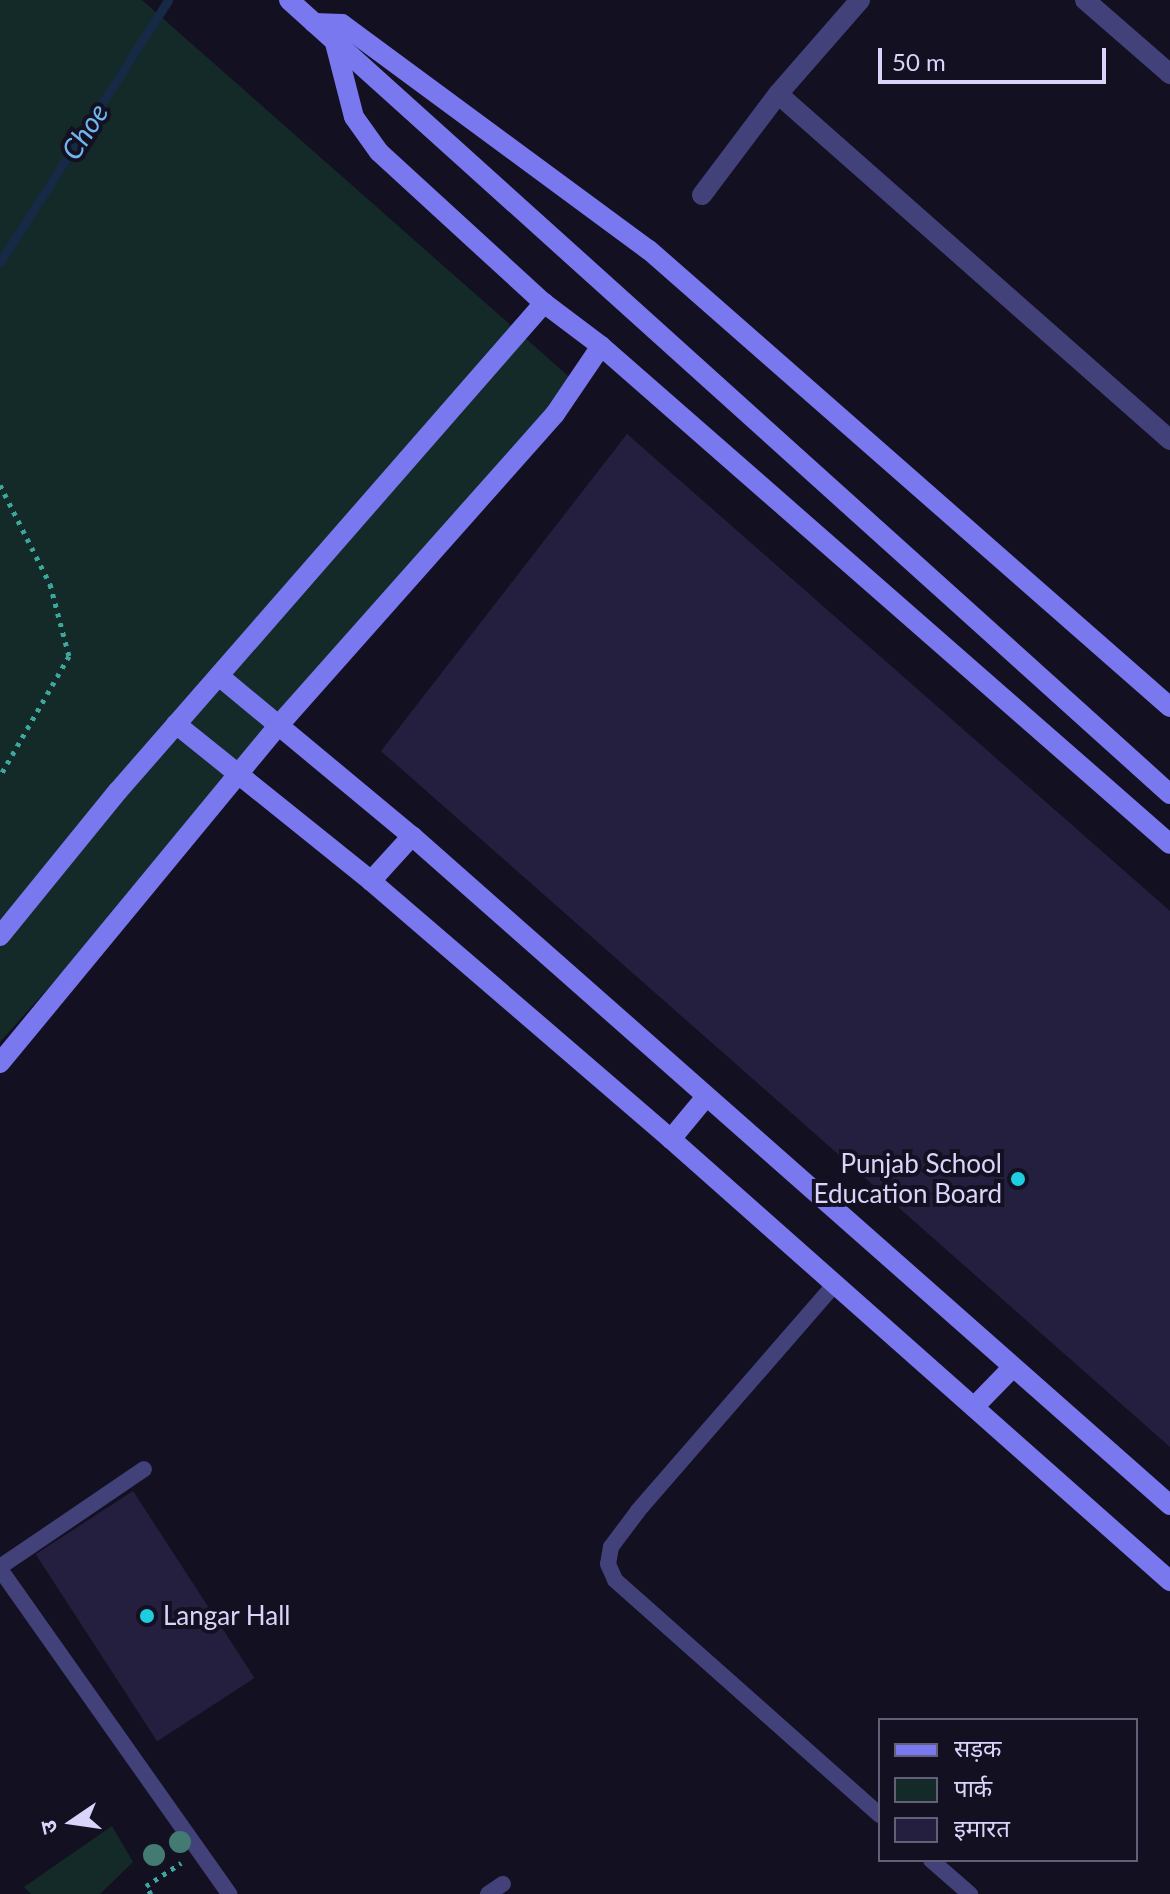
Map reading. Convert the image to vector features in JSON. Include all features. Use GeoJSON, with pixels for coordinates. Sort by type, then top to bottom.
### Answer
{"type":"FeatureCollection","features":[{"type":"Feature","properties":{"kind":"street"},"geometry":{"type":"LineString","coordinates":[[289,0],[610,285],[1170,794]]}},
{"type":"Feature","properties":{"kind":"street"},"geometry":{"type":"LineString","coordinates":[[702,195],[778,94],[860,0]]}},
{"type":"Feature","properties":{"kind":"street"},"geometry":{"type":"LineString","coordinates":[[1085,0],[1170,74]]}},
{"type":"Feature","properties":{"kind":"street"},"geometry":{"type":"LineString","coordinates":[[314,23],[342,24],[649,250],[1170,707]]}},
{"type":"Feature","properties":{"kind":"street"},"geometry":{"type":"LineString","coordinates":[[335,43],[362,133],[544,303],[601,346],[1170,844]]}},
{"type":"Feature","properties":{"kind":"street"},"geometry":{"type":"LineString","coordinates":[[778,94],[1170,440]]}},
{"type":"Feature","properties":{"kind":"street"},"geometry":{"type":"LineString","coordinates":[[0,936],[176,724],[544,303]]}},
{"type":"Feature","properties":{"kind":"street"},"geometry":{"type":"LineString","coordinates":[[0,1063],[278,726],[555,414],[601,346]]}},
{"type":"Feature","properties":{"kind":"street"},"geometry":{"type":"LineString","coordinates":[[219,676],[412,836],[705,1098],[1170,1505]]}},
{"type":"Feature","properties":{"kind":"street"},"geometry":{"type":"LineString","coordinates":[[176,724],[371,881],[671,1139],[1170,1581]]}},
{"type":"Feature","properties":{"kind":"street"},"geometry":{"type":"LineString","coordinates":[[371,881],[412,836]]}},
{"type":"Feature","properties":{"kind":"street"},"geometry":{"type":"LineString","coordinates":[[671,1139],[705,1098]]}},
{"type":"Feature","properties":{"kind":"street"},"geometry":{"type":"LineString","coordinates":[[974,1407],[1012,1368]]}},
{"type":"Feature","properties":{"kind":"lane"},"geometry":{"type":"LineString","coordinates":[[835,1284],[638,1511],[611,1547],[608,1564],[615,1580],[878,1813]]}},
{"type":"Feature","properties":{"kind":"lane"},"geometry":{"type":"LineString","coordinates":[[144,1469],[0,1568],[229,1894]]}},
{"type":"Feature","properties":{"kind":"lane"},"geometry":{"type":"LineString","coordinates":[[933,1862],[970,1894]]}},
{"type":"Feature","properties":{"kind":"lane"},"geometry":{"type":"LineString","coordinates":[[488,1894],[503,1884]]}},
{"type":"Feature","properties":{"kind":"path"},"geometry":{"type":"LineString","coordinates":[[0,485],[50,584],[69,656],[0,776]]}},
{"type":"Feature","properties":{"kind":"path"},"geometry":{"type":"LineString","coordinates":[[151,1894],[146,1886],[198,1851]]}},
{"type":"Feature","properties":{"kind":"green space"},"geometry":{"type":"Polygon","coordinates":[[[0,0],[142,0],[583,389],[0,1042],[0,0]]]}},
{"type":"Feature","properties":{"kind":"green space"},"geometry":{"type":"Polygon","coordinates":[[[112,1826],[133,1862],[100,1894],[31,1894],[24,1887],[112,1826]]]}},
{"type":"Feature","properties":{"kind":"building","name":"Punjab School Education Board"},"geometry":{"type":"Polygon","coordinates":[[[627,434],[1170,911],[1170,1447],[381,751],[627,434]]]}},
{"type":"Feature","properties":{"kind":"building","name":"Langar Hall"},"geometry":{"type":"Polygon","coordinates":[[[133,1491],[254,1678],[157,1741],[36,1554],[133,1491]]]}},
{"type":"Feature","properties":{"kind":"waterway","name":"Choe"},"geometry":{"type":"LineString","coordinates":[[0,262],[168,0]]}},
{"type":"Feature","properties":{"kind":"place","name":"Punjab School Education Board"},"geometry":{"type":"Point","coordinates":[1018,1179]}},
{"type":"Feature","properties":{"kind":"place","name":"Langar Hall"},"geometry":{"type":"Point","coordinates":[147,1616]}}]}
